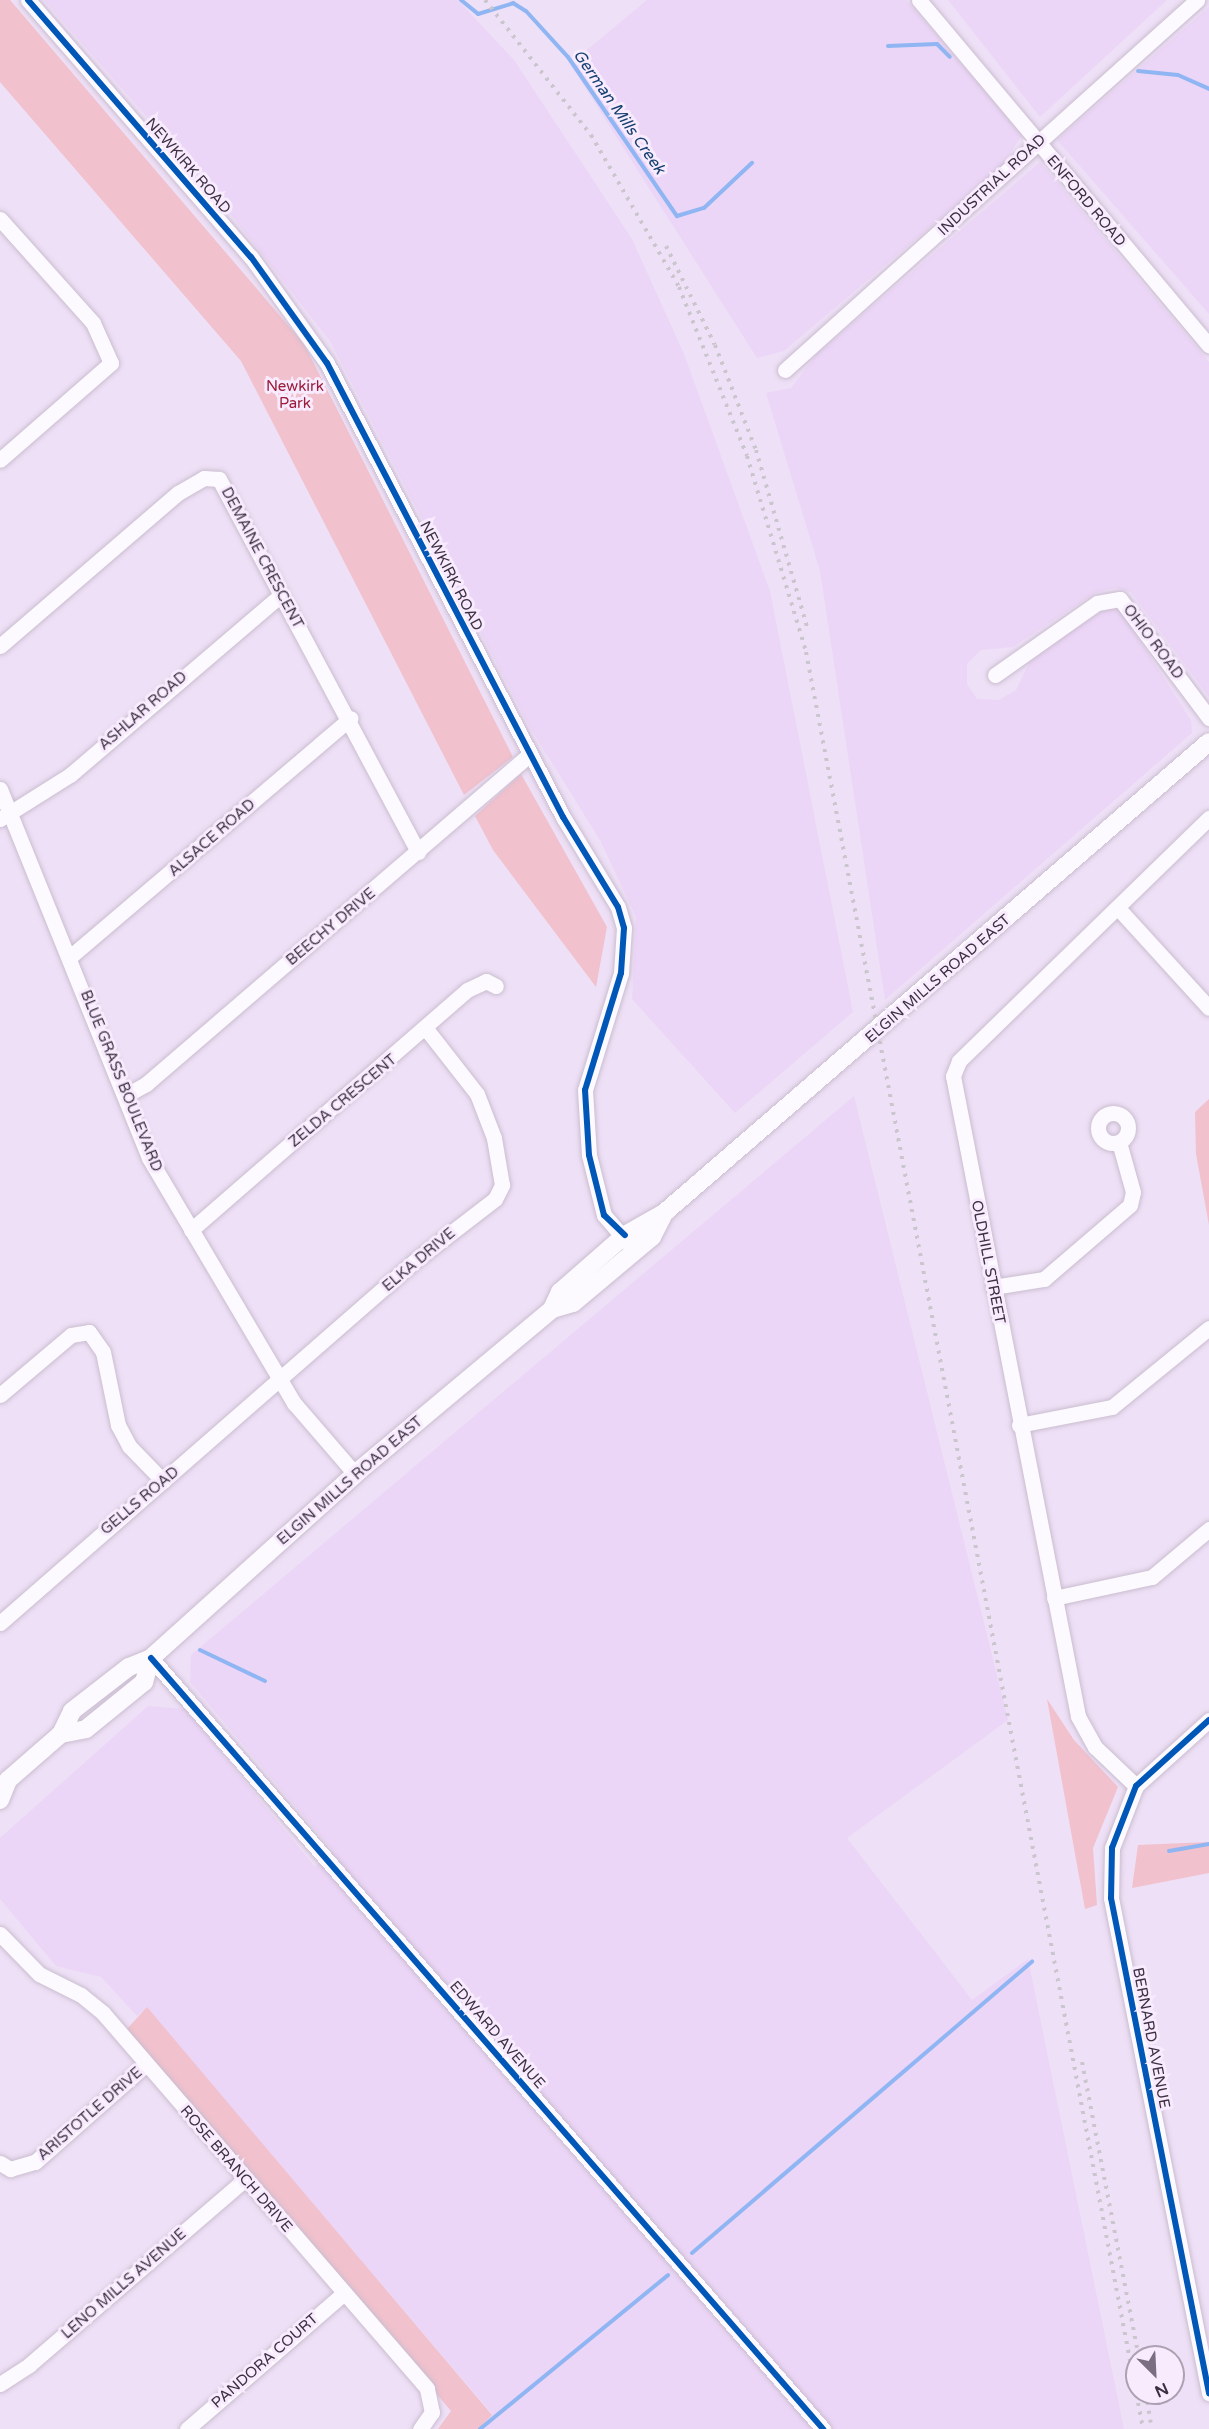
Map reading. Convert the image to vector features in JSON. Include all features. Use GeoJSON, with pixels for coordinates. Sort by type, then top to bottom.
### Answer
{"type":"FeatureCollection","features":[{"type":"Feature","properties":{"kind":"main road","name":"ELGIN MILLS ROAD EAST"},"geometry":{"type":"LineString","coordinates":[[0,1800],[4,1781],[61,1734],[72,1711],[129,1667],[151,1658],[355,1474],[552,1309],[561,1292],[625,1235],[664,1213],[1209,742]]}},
{"type":"Feature","properties":{"kind":"main road","name":"ELGIN MILLS ROAD EAST"},"geometry":{"type":"LineString","coordinates":[[552,1309],[573,1303],[652,1237],[664,1213]]}},
{"type":"Feature","properties":{"kind":"street","name":"NEWKIRK ROAD"},"geometry":{"type":"LineString","coordinates":[[28,0],[251,256],[327,363],[530,754],[603,877],[624,928],[621,973],[585,1090],[589,1155],[604,1215],[625,1235],[635,1251]]}},
{"type":"Feature","properties":{"kind":"street","name":"ENFORD ROAD"},"geometry":{"type":"LineString","coordinates":[[920,0],[1037,143],[1209,345]]}},
{"type":"Feature","properties":{"kind":"street","name":"INDUSTRIAL ROAD"},"geometry":{"type":"LineString","coordinates":[[785,370],[1197,0]]}},
{"type":"Feature","properties":{"kind":"street"},"geometry":{"type":"LineString","coordinates":[[0,219],[93,323],[111,363],[2,454]]}},
{"type":"Feature","properties":{"kind":"street","name":"DEMAINE CRESCENT"},"geometry":{"type":"LineString","coordinates":[[0,646],[178,493],[204,478],[215,477],[226,486],[281,595],[351,718],[418,852]]}},
{"type":"Feature","properties":{"kind":"street","name":"ASHLAR ROAD"},"geometry":{"type":"LineString","coordinates":[[5,817],[70,775],[281,595]]}},
{"type":"Feature","properties":{"kind":"street","name":"OHIO ROAD"},"geometry":{"type":"LineString","coordinates":[[995,675],[1097,603],[1120,599],[1209,718]]}},
{"type":"Feature","properties":{"kind":"street","name":"ALSACE ROAD"},"geometry":{"type":"LineString","coordinates":[[71,956],[351,718]]}},
{"type":"Feature","properties":{"kind":"street","name":"BEECHY DRIVE"},"geometry":{"type":"LineString","coordinates":[[128,1094],[146,1084],[530,754]]}},
{"type":"Feature","properties":{"kind":"street","name":"BLUE GRASS BOULEVARD"},"geometry":{"type":"LineString","coordinates":[[0,789],[5,817],[71,956],[128,1094],[150,1158],[280,1379],[355,1474]]}},
{"type":"Feature","properties":{"kind":"street","name":"OLDHILL STREET"},"geometry":{"type":"LineString","coordinates":[[1136,1786],[1086,1735],[1054,1598],[953,1076],[959,1061],[1209,818]]}},
{"type":"Feature","properties":{"kind":"street"},"geometry":{"type":"LineString","coordinates":[[1118,908],[1209,1008]]}},
{"type":"Feature","properties":{"kind":"street","name":"ZELDA CRESCENT"},"geometry":{"type":"LineString","coordinates":[[191,1230],[427,1030],[467,990],[486,981],[496,986]]}},
{"type":"Feature","properties":{"kind":"street","name":"ELKA DRIVE"},"geometry":{"type":"LineString","coordinates":[[280,1379],[435,1244],[481,1215],[501,1190],[494,1138],[477,1094],[427,1030]]}},
{"type":"Feature","properties":{"kind":"street"},"geometry":{"type":"LineString","coordinates":[[993,1287],[1044,1279],[1130,1205],[1132,1192],[1119,1142]]}},
{"type":"Feature","properties":{"kind":"street"},"geometry":{"type":"LineString","coordinates":[[1020,1425],[1112,1407],[1209,1328]]}},
{"type":"Feature","properties":{"kind":"street"},"geometry":{"type":"LineString","coordinates":[[0,1395],[71,1335],[88,1332],[103,1352],[118,1425],[129,1446],[163,1481]]}},
{"type":"Feature","properties":{"kind":"street","name":"GELLS ROAD"},"geometry":{"type":"LineString","coordinates":[[0,1623],[280,1379]]}},
{"type":"Feature","properties":{"kind":"street"},"geometry":{"type":"LineString","coordinates":[[1054,1598],[1152,1577],[1209,1529]]}},
{"type":"Feature","properties":{"kind":"street","name":"EDWARD AVENUE"},"geometry":{"type":"LineString","coordinates":[[151,1658],[823,2429]]}},
{"type":"Feature","properties":{"kind":"street","name":"BERNARD AVENUE"},"geometry":{"type":"LineString","coordinates":[[1209,1720],[1136,1786],[1112,1848],[1111,1898],[1209,2393]]}},
{"type":"Feature","properties":{"kind":"street","name":"ROSE BRANCH DRIVE"},"geometry":{"type":"LineString","coordinates":[[0,1934],[39,1974],[94,2004],[427,2389],[432,2412],[420,2429]]}},
{"type":"Feature","properties":{"kind":"street","name":"ARISTOTLE DRIVE"},"geometry":{"type":"LineString","coordinates":[[0,2163],[10,2169],[34,2162],[146,2064]]}},
{"type":"Feature","properties":{"kind":"street","name":"LENO MILLS AVENUE"},"geometry":{"type":"LineString","coordinates":[[0,2384],[29,2365],[245,2179]]}},
{"type":"Feature","properties":{"kind":"street","name":"PANDORA COURT"},"geometry":{"type":"LineString","coordinates":[[187,2429],[343,2294]]}},
{"type":"Feature","properties":{"kind":"shaded area"},"geometry":{"type":"Polygon","coordinates":[[[44,0],[458,0],[514,60],[632,239],[684,354],[770,591],[853,1012],[735,1113],[632,999],[636,917],[600,840],[529,726],[330,341],[214,193],[44,0]]]}},
{"type":"Feature","properties":{"kind":"shaded area"},"geometry":{"type":"Polygon","coordinates":[[[647,0],[906,0],[1022,135],[1003,165],[784,351],[757,358],[570,64],[647,0]]]}},
{"type":"Feature","properties":{"kind":"shaded area"},"geometry":{"type":"Polygon","coordinates":[[[948,0],[1167,0],[1040,117],[948,0]]]}},
{"type":"Feature","properties":{"kind":"shaded area"},"geometry":{"type":"Polygon","coordinates":[[[1209,7],[1209,314],[1057,140],[1209,7]]]}},
{"type":"Feature","properties":{"kind":"shaded area"},"geometry":{"type":"Polygon","coordinates":[[[1040,162],[1209,362],[1209,697],[1131,592],[1115,588],[1095,593],[1013,647],[981,650],[967,664],[967,684],[977,699],[999,700],[1016,690],[1032,657],[1106,608],[1120,610],[1191,720],[1192,733],[885,1000],[820,571],[766,393],[791,388],[816,355],[1040,162]]]}},
{"type":"Feature","properties":{"kind":"shaded area"},"geometry":{"type":"Polygon","coordinates":[[[854,1096],[1008,1720],[847,1838],[972,2000],[1028,1959],[1124,2429],[478,2429],[492,2414],[147,2008],[137,2016],[101,1977],[56,1966],[0,1899],[0,1838],[148,1706],[185,1709],[315,1867],[333,1851],[190,1682],[191,1655],[854,1096]]]}},
{"type":"Feature","properties":{"kind":"green space","name":"Newkirk Park"},"geometry":{"type":"Polygon","coordinates":[[[0,0],[10,0],[304,344],[513,757],[464,795],[241,361],[0,82],[0,0]]]}},
{"type":"Feature","properties":{"kind":"green space"},"geometry":{"type":"Polygon","coordinates":[[[521,774],[607,927],[596,987],[493,850],[475,816],[521,774]]]}},
{"type":"Feature","properties":{"kind":"green space"},"geometry":{"type":"Polygon","coordinates":[[[1209,1099],[1209,1225],[1196,1154],[1195,1112],[1209,1099]]]}},
{"type":"Feature","properties":{"kind":"green space"},"geometry":{"type":"Polygon","coordinates":[[[1047,1699],[1074,1740],[1118,1787],[1093,1848],[1097,1905],[1085,1909],[1047,1699]]]}},
{"type":"Feature","properties":{"kind":"green space"},"geometry":{"type":"Polygon","coordinates":[[[1209,1842],[1209,1873],[1132,1888],[1138,1845],[1209,1842]]]}},
{"type":"Feature","properties":{"kind":"green space"},"geometry":{"type":"Polygon","coordinates":[[[147,2007],[492,2415],[478,2429],[438,2429],[451,2411],[126,2030],[147,2007]]]}},
{"type":"Feature","properties":{"kind":"waterway","name":"German Mills Creek"},"geometry":{"type":"LineString","coordinates":[[461,0],[478,14],[513,3],[526,11],[568,57],[677,216],[704,208],[752,163]]}},
{"type":"Feature","properties":{"kind":"waterway","name":"German Mills Creek"},"geometry":{"type":"LineString","coordinates":[[888,46],[937,44],[950,57]]}},
{"type":"Feature","properties":{"kind":"waterway","name":"German Mills Creek"},"geometry":{"type":"LineString","coordinates":[[1138,71],[1178,75],[1209,89]]}},
{"type":"Feature","properties":{"kind":"waterway"},"geometry":{"type":"LineString","coordinates":[[200,1650],[265,1681]]}},
{"type":"Feature","properties":{"kind":"waterway"},"geometry":{"type":"LineString","coordinates":[[1169,1851],[1209,1844]]}},
{"type":"Feature","properties":{"kind":"waterway"},"geometry":{"type":"LineString","coordinates":[[692,2253],[1032,1962]]}},
{"type":"Feature","properties":{"kind":"waterway"},"geometry":{"type":"LineString","coordinates":[[480,2429],[668,2275]]}},
{"type":"Feature","properties":{"kind":"railway"},"geometry":{"type":"LineString","coordinates":[[485,0],[591,135],[679,287],[747,456],[806,652],[1143,2429]]}},
{"type":"Feature","properties":{"kind":"railway"},"geometry":{"type":"LineString","coordinates":[[666,246],[715,345],[756,450],[808,630]]}},
{"type":"Feature","properties":{"kind":"railway"},"geometry":{"type":"LineString","coordinates":[[1082,2062],[1137,2345]]}},
{"type":"Feature","properties":{"kind":"railway"},"geometry":{"type":"LineString","coordinates":[[1148,2405],[1152,2429]]}},
{"type":"Feature","properties":{"kind":"cycle path"},"geometry":{"type":"LineString","coordinates":[[28,0],[251,257],[327,363],[563,817],[618,907],[624,928],[621,973],[585,1090],[589,1155],[604,1215],[625,1235]]}},
{"type":"Feature","properties":{"kind":"cycle path"},"geometry":{"type":"LineString","coordinates":[[151,1658],[823,2429]]}},
{"type":"Feature","properties":{"kind":"cycle path"},"geometry":{"type":"LineString","coordinates":[[1209,1720],[1136,1786],[1112,1848],[1111,1898],[1209,2393]]}}]}
